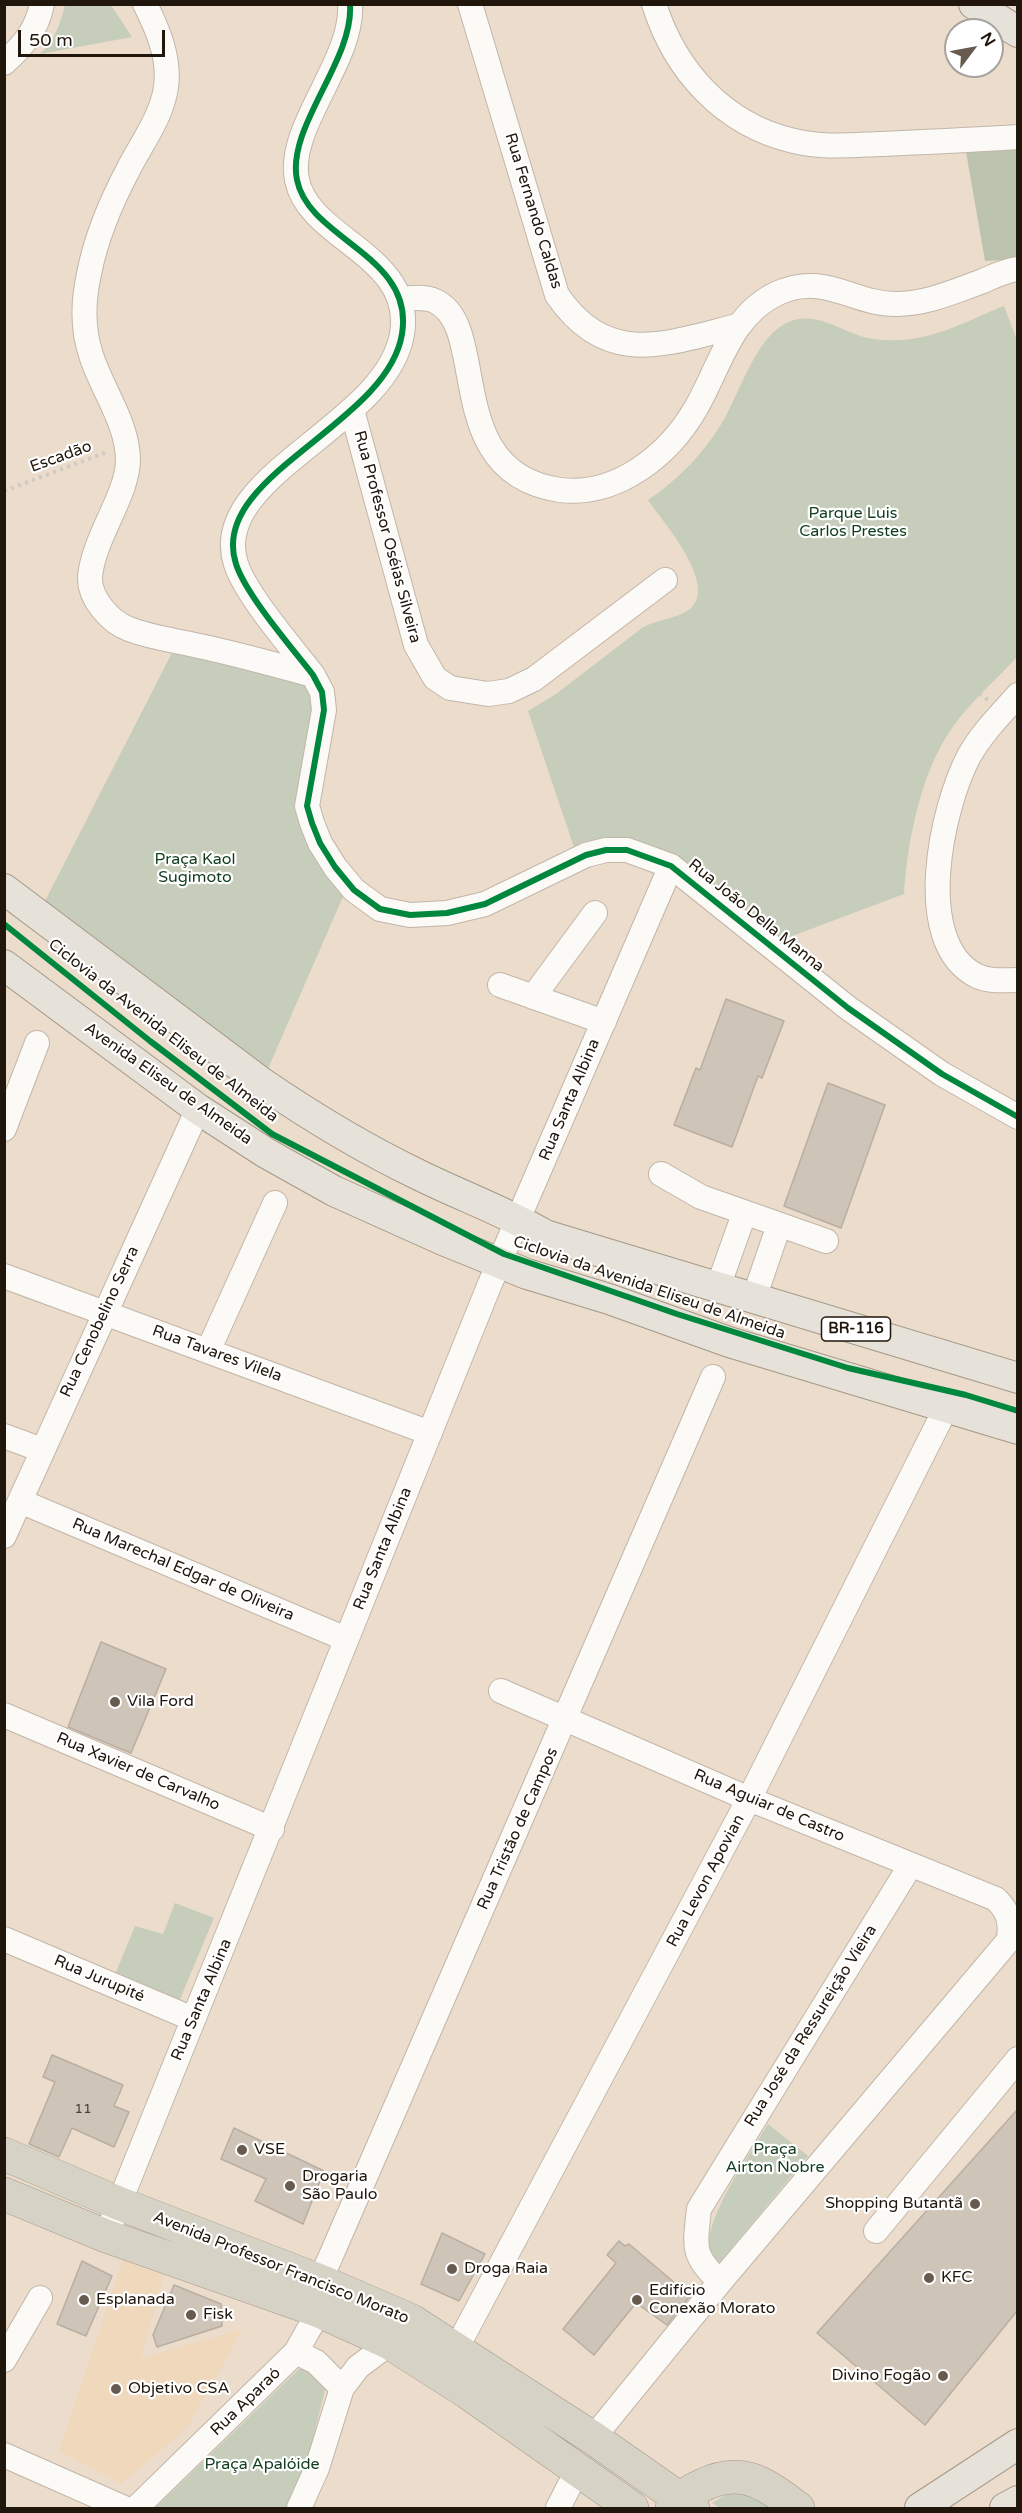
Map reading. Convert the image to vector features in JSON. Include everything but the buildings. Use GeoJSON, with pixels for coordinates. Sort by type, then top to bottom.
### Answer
{"type":"FeatureCollection","features":[{"type":"Feature","properties":{"kind":"highway","name":"Avenida Professor Francisco Morato"},"geometry":{"type":"LineString","coordinates":[[4,2154],[118,2203],[320,2296],[467,2392],[632,2508]]}},
{"type":"Feature","properties":{"kind":"highway","name":"Avenida Professor Francisco Morato"},"geometry":{"type":"LineString","coordinates":[[4,2194],[106,2236],[412,2321],[593,2438],[681,2505]]}},
{"type":"Feature","properties":{"kind":"highway"},"geometry":{"type":"LineString","coordinates":[[681,2505],[710,2481],[741,2476],[773,2490],[798,2508]]}},
{"type":"Feature","properties":{"kind":"main road"},"geometry":{"type":"LineString","coordinates":[[974,4],[1017,32]]}},
{"type":"Feature","properties":{"kind":"main road","name":"BR-116"},"geometry":{"type":"LineString","coordinates":[[4,889],[262,1083],[306,1113],[415,1173],[518,1219],[545,1235],[1017,1378]]}},
{"type":"Feature","properties":{"kind":"main road","name":"Avenida Eliseu de Almeida"},"geometry":{"type":"LineString","coordinates":[[4,965],[198,1109],[266,1153],[334,1191],[498,1263],[729,1342],[1017,1429]]}},
{"type":"Feature","properties":{"kind":"main road"},"geometry":{"type":"LineString","coordinates":[[920,2508],[1017,2444]]}},
{"type":"Feature","properties":{"kind":"main road"},"geometry":{"type":"LineString","coordinates":[[1005,2508],[1017,2500]]}},
{"type":"Feature","properties":{"kind":"street"},"geometry":{"type":"LineString","coordinates":[[4,63],[25,44],[39,19],[42,4]]}},
{"type":"Feature","properties":{"kind":"street"},"geometry":{"type":"LineString","coordinates":[[145,4],[156,27],[166,59],[166,87],[159,113],[106,216],[89,273],[84,306],[85,333],[91,355],[127,445],[128,464],[103,532],[90,578],[93,591],[101,607],[115,621],[128,629],[313,675]]}},
{"type":"Feature","properties":{"kind":"street","name":"Rua João Della Manna"},"geometry":{"type":"LineString","coordinates":[[350,4],[345,39],[303,136],[297,162],[297,180],[314,211],[380,269],[400,299],[403,332],[397,354],[376,389],[254,493],[237,519],[232,545],[236,564],[245,582],[313,675],[322,692],[324,710],[307,806],[320,843],[335,867],[354,890],[380,909],[410,915],[447,913],[485,904],[588,854],[627,850],[671,866],[713,897],[848,1008],[942,1074],[1017,1117]]}},
{"type":"Feature","properties":{"kind":"street","name":"Rua Fernando Caldas"},"geometry":{"type":"LineString","coordinates":[[470,4],[557,295],[568,310],[582,325],[602,337],[620,344],[640,347],[663,345],[737,326]]}},
{"type":"Feature","properties":{"kind":"street"},"geometry":{"type":"LineString","coordinates":[[654,4],[666,38],[688,74],[705,93],[729,112],[763,131],[794,141],[828,146],[1017,137]]}},
{"type":"Feature","properties":{"kind":"street"},"geometry":{"type":"LineString","coordinates":[[400,299],[422,297],[436,301],[448,310],[460,332],[476,412],[490,444],[519,476],[559,490],[582,491],[623,479],[648,463],[673,440],[696,408],[737,326],[762,302],[798,287],[817,285],[879,302],[913,303],[935,298],[1017,269]]}},
{"type":"Feature","properties":{"kind":"street","name":"Rua Professor Oséias Silveira"},"geometry":{"type":"LineString","coordinates":[[352,410],[416,645],[435,678],[450,688],[488,694],[509,691],[534,679],[665,580]]}},
{"type":"Feature","properties":{"kind":"street"},"geometry":{"type":"LineString","coordinates":[[1010,703],[984,732],[968,758],[954,793],[936,885],[940,926],[950,950],[962,967],[978,977],[993,981],[1017,980]]}},
{"type":"Feature","properties":{"kind":"street","name":"Rua Santa Albina"},"geometry":{"type":"LineString","coordinates":[[106,2236],[272,1829],[498,1263],[671,866]]}},
{"type":"Feature","properties":{"kind":"street"},"geometry":{"type":"LineString","coordinates":[[533,997],[595,913]]}},
{"type":"Feature","properties":{"kind":"street"},"geometry":{"type":"LineString","coordinates":[[500,985],[604,1022]]}},
{"type":"Feature","properties":{"kind":"street"},"geometry":{"type":"LineString","coordinates":[[4,1129],[37,1043]]}},
{"type":"Feature","properties":{"kind":"street","name":"Rua Cenobelino Serra"},"geometry":{"type":"LineString","coordinates":[[4,1536],[198,1109]]}},
{"type":"Feature","properties":{"kind":"street"},"geometry":{"type":"LineString","coordinates":[[661,1174],[701,1197],[826,1242]]}},
{"type":"Feature","properties":{"kind":"street"},"geometry":{"type":"LineString","coordinates":[[208,1351],[274,1203]]}},
{"type":"Feature","properties":{"kind":"street"},"geometry":{"type":"LineString","coordinates":[[718,1287],[744,1214]]}},
{"type":"Feature","properties":{"kind":"street"},"geometry":{"type":"LineString","coordinates":[[754,1298],[779,1225]]}},
{"type":"Feature","properties":{"kind":"street","name":"Rua Tavares Vilela"},"geometry":{"type":"LineString","coordinates":[[4,1276],[430,1433]]}},
{"type":"Feature","properties":{"kind":"street","name":"Rua Tristão de Campos"},"geometry":{"type":"LineString","coordinates":[[320,2296],[713,1377]]}},
{"type":"Feature","properties":{"kind":"street","name":"Rua Levon Apovian"},"geometry":{"type":"LineString","coordinates":[[456,2349],[749,1798],[946,1408]]}},
{"type":"Feature","properties":{"kind":"street"},"geometry":{"type":"LineString","coordinates":[[4,1436],[42,1450]]}},
{"type":"Feature","properties":{"kind":"street","name":"Rua Marechal Edgar de Oliveira"},"geometry":{"type":"LineString","coordinates":[[20,1501],[346,1640]]}},
{"type":"Feature","properties":{"kind":"street","name":"Rua Aguiar de Castro"},"geometry":{"type":"LineString","coordinates":[[501,1691],[910,1866],[996,1899],[1006,1909],[1011,1924],[1009,1940],[720,2282]]}},
{"type":"Feature","properties":{"kind":"street","name":"Rua Xavier de Carvalho"},"geometry":{"type":"LineString","coordinates":[[4,1715],[272,1829]]}},
{"type":"Feature","properties":{"kind":"street","name":"Rua José da Ressureição Vieira"},"geometry":{"type":"LineString","coordinates":[[720,2282],[702,2265],[696,2242],[699,2209],[910,1866]]}},
{"type":"Feature","properties":{"kind":"street","name":"Rua Jurupité"},"geometry":{"type":"LineString","coordinates":[[4,1939],[193,2019]]}},
{"type":"Feature","properties":{"kind":"street"},"geometry":{"type":"LineString","coordinates":[[876,2231],[1017,2059]]}},
{"type":"Feature","properties":{"kind":"street"},"geometry":{"type":"LineString","coordinates":[[69,2221],[81,2187]]}},
{"type":"Feature","properties":{"kind":"street"},"geometry":{"type":"LineString","coordinates":[[593,2438],[720,2282]]}},
{"type":"Feature","properties":{"kind":"street","name":"Rua Aparaó"},"geometry":{"type":"LineString","coordinates":[[136,2508],[296,2352],[320,2296]]}},
{"type":"Feature","properties":{"kind":"street"},"geometry":{"type":"LineString","coordinates":[[4,2360],[40,2298]]}},
{"type":"Feature","properties":{"kind":"street"},"geometry":{"type":"LineString","coordinates":[[298,2508],[317,2468],[342,2388],[358,2367],[390,2343]]}},
{"type":"Feature","properties":{"kind":"street"},"geometry":{"type":"LineString","coordinates":[[296,2352],[316,2362],[342,2388]]}},
{"type":"Feature","properties":{"kind":"street"},"geometry":{"type":"LineString","coordinates":[[4,2455],[124,2508]]}},
{"type":"Feature","properties":{"kind":"street"},"geometry":{"type":"LineString","coordinates":[[558,2508],[577,2471]]}},
{"type":"Feature","properties":{"kind":"path"},"geometry":{"type":"LineString","coordinates":[[627,850],[651,758],[708,685],[868,440]]}},
{"type":"Feature","properties":{"kind":"path"},"geometry":{"type":"LineString","coordinates":[[883,629],[1008,450]]}},
{"type":"Feature","properties":{"kind":"path"},"geometry":{"type":"LineString","coordinates":[[786,566],[819,581],[883,629],[1010,703]]}},
{"type":"Feature","properties":{"kind":"path"},"geometry":{"type":"LineString","coordinates":[[639,801],[706,828],[743,861],[713,897]]}},
{"type":"Feature","properties":{"kind":"shaded area"},"geometry":{"type":"Polygon","coordinates":[[[123,2260],[164,2276],[141,2358],[243,2329],[187,2428],[121,2484],[59,2451],[123,2260]]]}},
{"type":"Feature","properties":{"kind":"green space"},"geometry":{"type":"Polygon","coordinates":[[[65,5],[111,5],[132,37],[40,54],[50,43],[65,5]]]}},
{"type":"Feature","properties":{"kind":"green space"},"geometry":{"type":"Polygon","coordinates":[[[1017,140],[1017,259],[985,261],[965,146],[1017,140]]]}},
{"type":"Feature","properties":{"kind":"green space","name":"Parque Luis Carlos Prestes"},"geometry":{"type":"Polygon","coordinates":[[[1004,306],[1018,343],[1017,657],[959,718],[941,745],[924,786],[912,830],[904,894],[771,944],[664,863],[578,859],[528,711],[556,694],[642,628],[690,609],[697,598],[698,585],[693,570],[676,538],[648,500],[680,474],[708,444],[723,421],[748,369],[764,343],[783,325],[803,319],[822,321],[860,336],[880,340],[928,336],[1004,306]]]}},
{"type":"Feature","properties":{"kind":"green space","name":"Praça Kaol Sugimoto"},"geometry":{"type":"Polygon","coordinates":[[[176,645],[309,678],[315,709],[302,816],[345,892],[267,1071],[43,905],[176,645]]]}},
{"type":"Feature","properties":{"kind":"green space"},"geometry":{"type":"Polygon","coordinates":[[[175,1903],[214,1918],[178,2004],[114,1977],[135,1926],[163,1934],[175,1903]]]}},
{"type":"Feature","properties":{"kind":"green space","name":"Praça Airton Nobre"},"geometry":{"type":"Polygon","coordinates":[[[768,2124],[808,2156],[718,2264],[709,2257],[709,2242],[713,2225],[739,2170],[768,2124]]]}},
{"type":"Feature","properties":{"kind":"green space","name":"Praça Apalóide"},"geometry":{"type":"Polygon","coordinates":[[[317,2365],[328,2378],[302,2482],[288,2508],[155,2508],[299,2369],[317,2365]]]}},
{"type":"Feature","properties":{"kind":"green space"},"geometry":{"type":"Polygon","coordinates":[[[741,2486],[776,2508],[720,2508],[712,2503],[741,2486]]]}},
{"type":"Feature","properties":{"kind":"cycle path"},"geometry":{"type":"LineString","coordinates":[[350,4],[348,26],[342,48],[301,138],[296,160],[297,180],[305,201],[320,218],[378,266],[393,285],[402,307],[402,334],[389,367],[366,396],[272,477],[248,504],[234,533],[236,564],[241,577],[270,621],[313,675],[322,692],[324,710],[307,806],[320,843],[335,867],[354,890],[380,909],[410,915],[447,913],[485,904],[586,855],[606,850],[627,850],[671,866],[848,1008],[942,1074],[1018,1117]]}},
{"type":"Feature","properties":{"kind":"cycle path","name":"Ciclovia da Avenida Eliseu de Almeida"},"geometry":{"type":"LineString","coordinates":[[4,924],[150,1041],[272,1134],[504,1254],[677,1314],[848,1368],[966,1395],[1018,1411]]}},
{"type":"Feature","properties":{"kind":"place","name":"Vila Ford"},"geometry":{"type":"Point","coordinates":[115,1702]}},
{"type":"Feature","properties":{"kind":"place","name":"VSE"},"geometry":{"type":"Point","coordinates":[242,2150]}},
{"type":"Feature","properties":{"kind":"place","name":"Drogaria São Paulo"},"geometry":{"type":"Point","coordinates":[290,2186]}},
{"type":"Feature","properties":{"kind":"place","name":"Shopping Butantã"},"geometry":{"type":"Point","coordinates":[975,2204]}},
{"type":"Feature","properties":{"kind":"place","name":"Droga Raia"},"geometry":{"type":"Point","coordinates":[452,2269]}},
{"type":"Feature","properties":{"kind":"place","name":"KFC"},"geometry":{"type":"Point","coordinates":[929,2278]}},
{"type":"Feature","properties":{"kind":"place","name":"Esplanada"},"geometry":{"type":"Point","coordinates":[84,2300]}},
{"type":"Feature","properties":{"kind":"place","name":"Edifício Conexão Morato"},"geometry":{"type":"Point","coordinates":[637,2300]}},
{"type":"Feature","properties":{"kind":"place","name":"Fisk"},"geometry":{"type":"Point","coordinates":[191,2315]}},
{"type":"Feature","properties":{"kind":"place","name":"Divino Fogão"},"geometry":{"type":"Point","coordinates":[943,2376]}},
{"type":"Feature","properties":{"kind":"place","name":"Objetivo CSA"},"geometry":{"type":"Point","coordinates":[116,2389]}}]}
